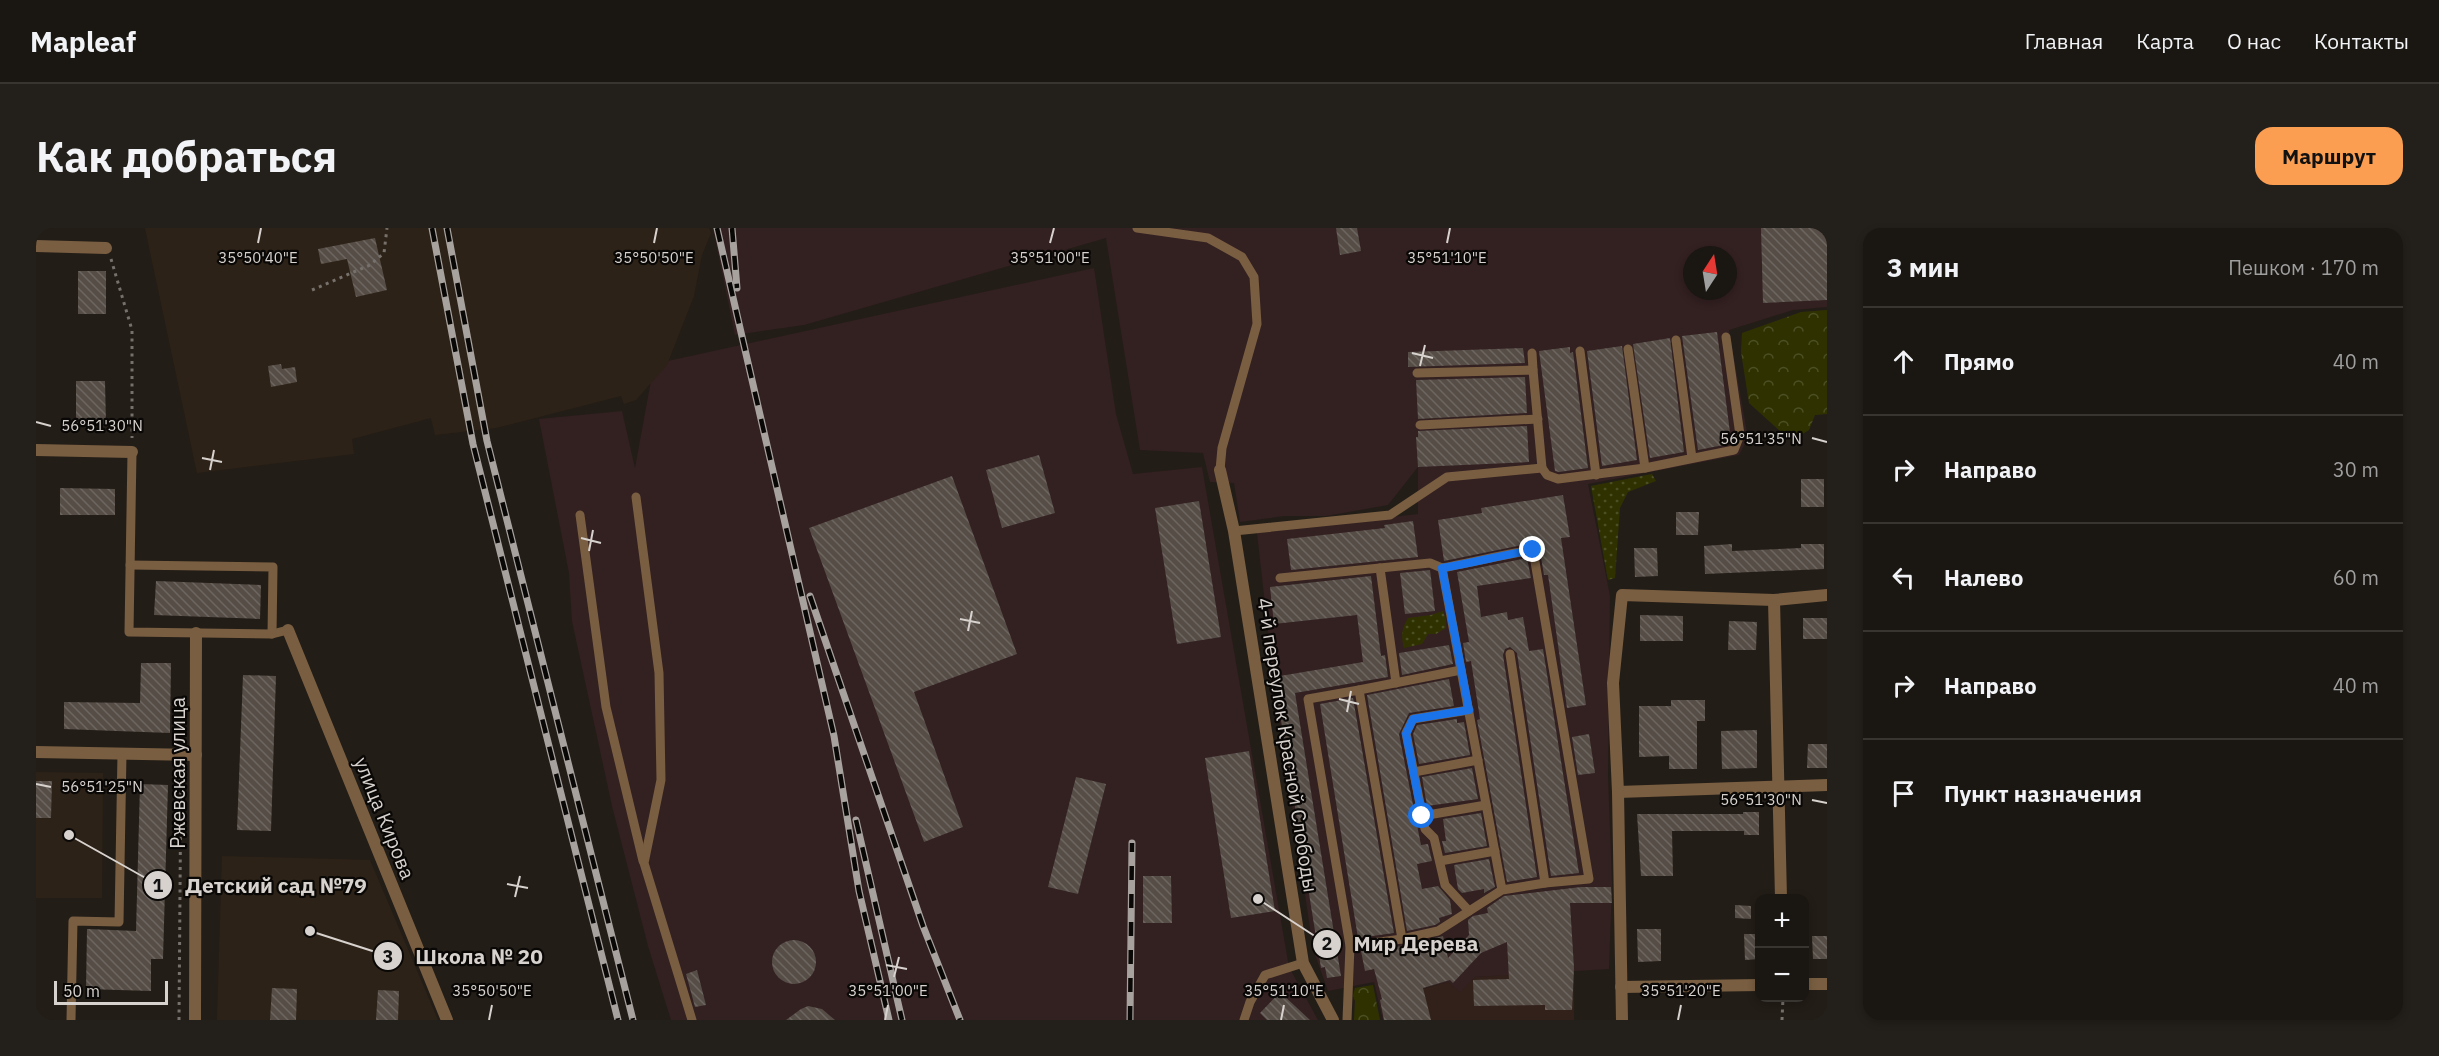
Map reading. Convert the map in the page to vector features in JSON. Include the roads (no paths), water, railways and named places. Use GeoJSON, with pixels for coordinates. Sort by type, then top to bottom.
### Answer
{"type":"FeatureCollection","features":[{"type":"Feature","properties":{"kind":"street"},"geometry":{"type":"LineString","coordinates":[[36,246],[106,248]]}},
{"type":"Feature","properties":{"kind":"street"},"geometry":{"type":"LineString","coordinates":[[36,450],[132,452]]}},
{"type":"Feature","properties":{"kind":"street","name":"4-й переулок Красной Слободы"},"geometry":{"type":"LineString","coordinates":[[1220,470],[1234,531],[1303,963],[1332,1020]]}},
{"type":"Feature","properties":{"kind":"street"},"geometry":{"type":"LineString","coordinates":[[1622,1020],[1618,792],[1613,683],[1622,595],[1774,600],[1827,594]]}},
{"type":"Feature","properties":{"kind":"street"},"geometry":{"type":"LineString","coordinates":[[1774,600],[1781,894]]}},
{"type":"Feature","properties":{"kind":"street","name":"улица Кирова"},"geometry":{"type":"LineString","coordinates":[[288,630],[447,1020]]}},
{"type":"Feature","properties":{"kind":"street","name":"Ржевская улица"},"geometry":{"type":"LineString","coordinates":[[195,1020],[196,633]]}},
{"type":"Feature","properties":{"kind":"street"},"geometry":{"type":"LineString","coordinates":[[36,752],[196,755]]}},
{"type":"Feature","properties":{"kind":"street"},"geometry":{"type":"LineString","coordinates":[[1618,792],[1827,785]]}},
{"type":"Feature","properties":{"kind":"street"},"geometry":{"type":"LineString","coordinates":[[1809,984],[1827,984]]}},
{"type":"Feature","properties":{"kind":"street"},"geometry":{"type":"LineString","coordinates":[[1621,987],[1755,985]]}},
{"type":"Feature","properties":{"kind":"lane"},"geometry":{"type":"LineString","coordinates":[[1137,228],[1208,238],[1242,257],[1254,277],[1257,324],[1222,448],[1220,470]]}},
{"type":"Feature","properties":{"kind":"lane"},"geometry":{"type":"LineString","coordinates":[[1532,353],[1542,468],[1547,474],[1558,479],[1645,468],[1734,450],[1740,435],[1726,337]]}},
{"type":"Feature","properties":{"kind":"lane"},"geometry":{"type":"LineString","coordinates":[[1676,340],[1692,458]]}},
{"type":"Feature","properties":{"kind":"lane"},"geometry":{"type":"LineString","coordinates":[[1628,349],[1645,468]]}},
{"type":"Feature","properties":{"kind":"lane"},"geometry":{"type":"LineString","coordinates":[[1581,351],[1596,475]]}},
{"type":"Feature","properties":{"kind":"lane"},"geometry":{"type":"LineString","coordinates":[[1417,374],[1533,370]]}},
{"type":"Feature","properties":{"kind":"lane"},"geometry":{"type":"LineString","coordinates":[[1420,425],[1538,419]]}},
{"type":"Feature","properties":{"kind":"lane"},"geometry":{"type":"LineString","coordinates":[[132,452],[129,632],[272,634],[288,630]]}},
{"type":"Feature","properties":{"kind":"lane"},"geometry":{"type":"LineString","coordinates":[[1234,531],[1390,515],[1447,477],[1542,468]]}},
{"type":"Feature","properties":{"kind":"lane"},"geometry":{"type":"LineString","coordinates":[[636,497],[659,673],[660,709],[661,780],[644,864]]}},
{"type":"Feature","properties":{"kind":"lane"},"geometry":{"type":"LineString","coordinates":[[580,515],[606,707],[644,864],[692,1020]]}},
{"type":"Feature","properties":{"kind":"lane"},"geometry":{"type":"LineString","coordinates":[[1280,578],[1430,563],[1442,568],[1477,562],[1486,557],[1533,550],[1589,879],[1502,890],[1438,931],[1402,939],[1350,946]]}},
{"type":"Feature","properties":{"kind":"lane"},"geometry":{"type":"LineString","coordinates":[[130,565],[273,567],[272,634]]}},
{"type":"Feature","properties":{"kind":"lane"},"geometry":{"type":"LineString","coordinates":[[1380,568],[1396,683]]}},
{"type":"Feature","properties":{"kind":"lane"},"geometry":{"type":"LineString","coordinates":[[1442,568],[1502,890]]}},
{"type":"Feature","properties":{"kind":"lane"},"geometry":{"type":"LineString","coordinates":[[1510,654],[1545,883]]}},
{"type":"Feature","properties":{"kind":"lane"},"geometry":{"type":"LineString","coordinates":[[1347,1020],[1350,946],[1308,699],[1461,670]]}},
{"type":"Feature","properties":{"kind":"lane"},"geometry":{"type":"LineString","coordinates":[[1359,690],[1402,939]]}},
{"type":"Feature","properties":{"kind":"lane"},"geometry":{"type":"LineString","coordinates":[[1469,710],[1413,719],[1406,734],[1425,829],[1434,838],[1445,885],[1469,911]]}},
{"type":"Feature","properties":{"kind":"lane"},"geometry":{"type":"LineString","coordinates":[[71,1020],[73,921],[119,922],[122,753]]}},
{"type":"Feature","properties":{"kind":"lane"},"geometry":{"type":"LineString","coordinates":[[1414,772],[1478,760]]}},
{"type":"Feature","properties":{"kind":"lane"},"geometry":{"type":"LineString","coordinates":[[1422,816],[1486,805]]}},
{"type":"Feature","properties":{"kind":"lane"},"geometry":{"type":"LineString","coordinates":[[1440,861],[1495,851]]}},
{"type":"Feature","properties":{"kind":"lane"},"geometry":{"type":"LineString","coordinates":[[1244,1020],[1250,1002],[1265,975],[1303,963]]}},
{"type":"Feature","properties":{"kind":"railway"},"geometry":{"type":"LineString","coordinates":[[432,228],[473,444],[618,1020]]}},
{"type":"Feature","properties":{"kind":"railway"},"geometry":{"type":"LineString","coordinates":[[447,228],[487,441],[633,1020]]}},
{"type":"Feature","properties":{"kind":"railway"},"geometry":{"type":"LineString","coordinates":[[717,228],[834,736],[859,891],[889,1020]]}},
{"type":"Feature","properties":{"kind":"railway"},"geometry":{"type":"LineString","coordinates":[[732,228],[737,288]]}},
{"type":"Feature","properties":{"kind":"railway"},"geometry":{"type":"LineString","coordinates":[[810,596],[923,926],[960,1020]]}},
{"type":"Feature","properties":{"kind":"railway"},"geometry":{"type":"LineString","coordinates":[[856,820],[902,1020]]}},
{"type":"Feature","properties":{"kind":"railway"},"geometry":{"type":"LineString","coordinates":[[1130,1020],[1132,843]]}},
{"type":"Feature","properties":{"kind":"place","name":"Детский сад №79"},"geometry":{"type":"Point","coordinates":[69,835]}},
{"type":"Feature","properties":{"kind":"place","name":"Мир Дерева"},"geometry":{"type":"Point","coordinates":[1258,899]}},
{"type":"Feature","properties":{"kind":"place","name":"Школа № 20"},"geometry":{"type":"Point","coordinates":[310,931]}}]}
